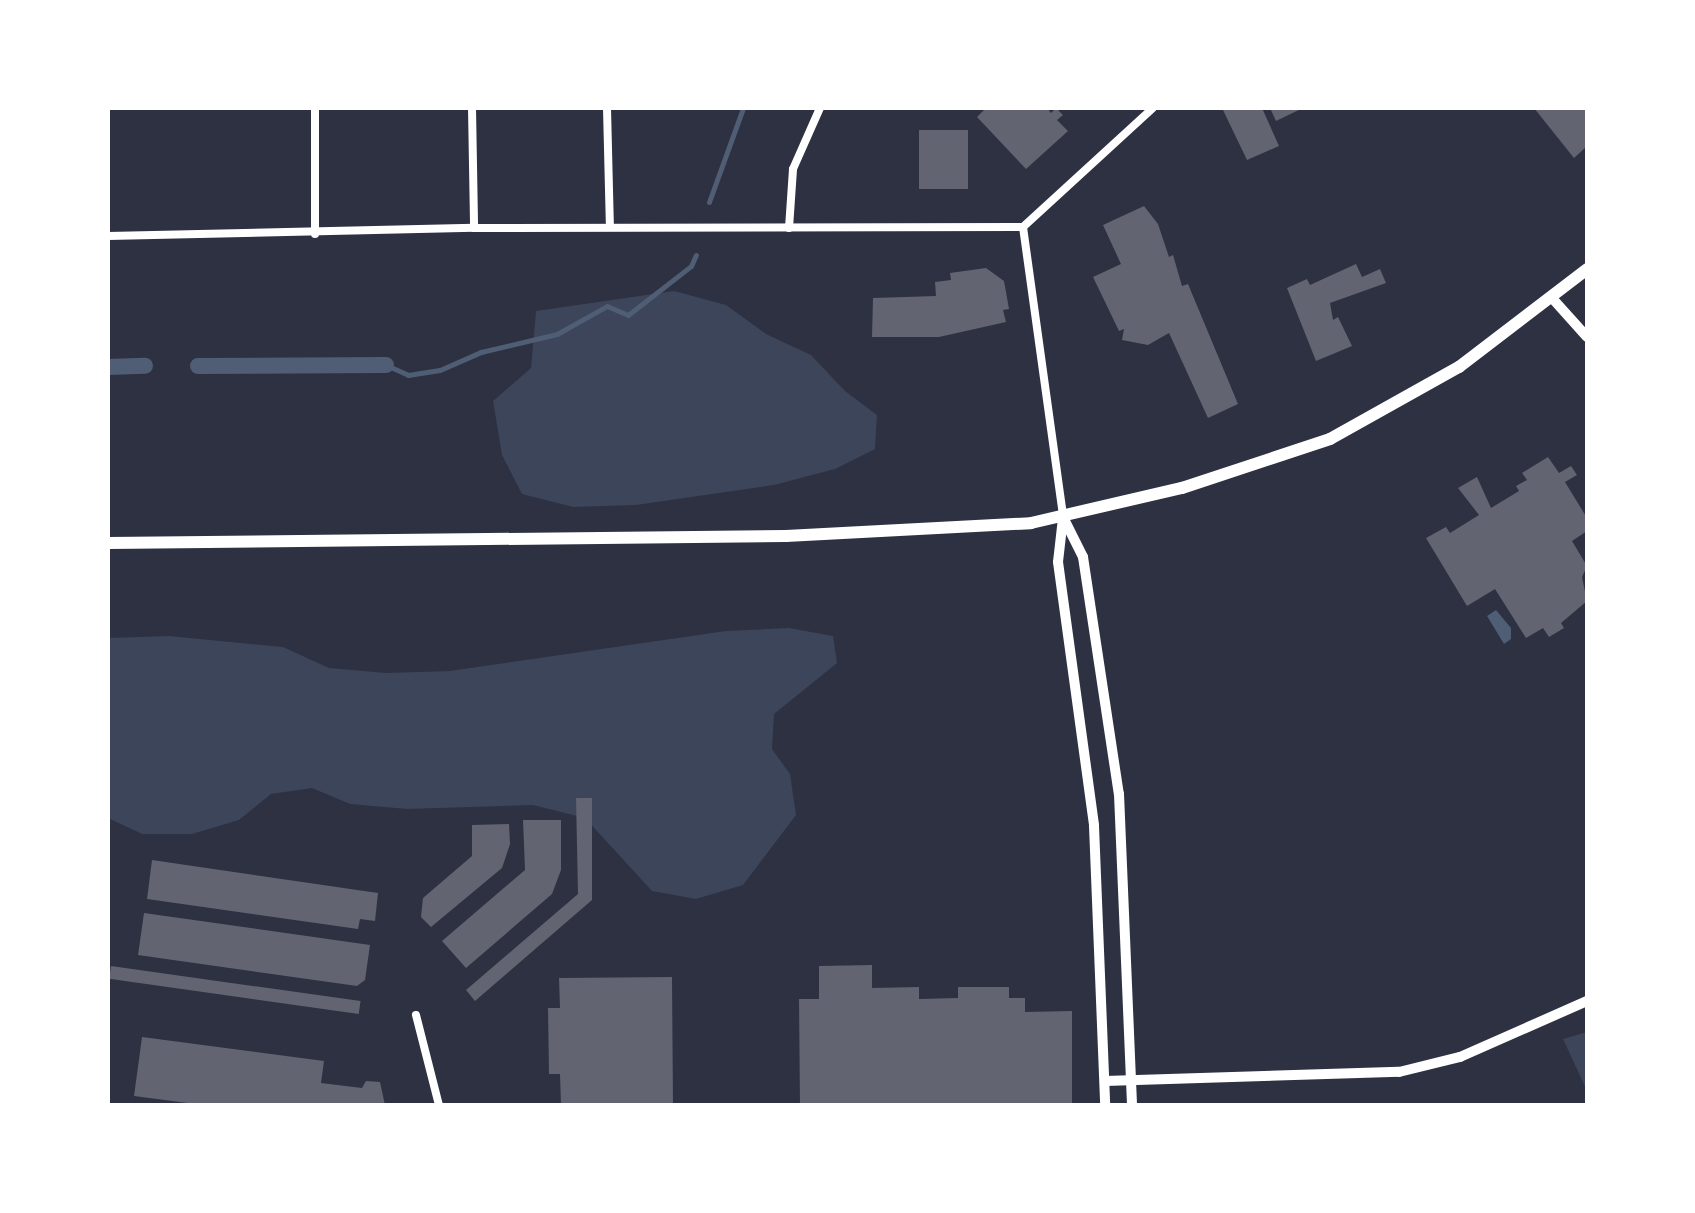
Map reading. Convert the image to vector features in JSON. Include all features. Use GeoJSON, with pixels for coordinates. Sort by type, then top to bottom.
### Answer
{"type":"FeatureCollection","features":[{"type":"Feature","properties":{"kind":"main road"},"geometry":{"type":"LineString","coordinates":[[108,543],[786,536],[1031,523],[1182,488],[1330,439],[1459,367],[1587,269]]}},
{"type":"Feature","properties":{"kind":"street"},"geometry":{"type":"LineString","coordinates":[[315,108],[315,234]]}},
{"type":"Feature","properties":{"kind":"street"},"geometry":{"type":"LineString","coordinates":[[472,108],[474,228]]}},
{"type":"Feature","properties":{"kind":"street"},"geometry":{"type":"LineString","coordinates":[[607,108],[610,227]]}},
{"type":"Feature","properties":{"kind":"street"},"geometry":{"type":"LineString","coordinates":[[789,228],[793,169],[820,108]]}},
{"type":"Feature","properties":{"kind":"street"},"geometry":{"type":"LineString","coordinates":[[108,236],[315,234],[474,228],[1023,227],[1153,108]]}},
{"type":"Feature","properties":{"kind":"street"},"geometry":{"type":"LineString","coordinates":[[1023,227],[1063,517],[1058,562],[1094,826],[1105,1105]]}},
{"type":"Feature","properties":{"kind":"street"},"geometry":{"type":"LineString","coordinates":[[1552,298],[1587,337]]}},
{"type":"Feature","properties":{"kind":"street"},"geometry":{"type":"LineString","coordinates":[[1063,517],[1083,557],[1119,794],[1132,1105]]}},
{"type":"Feature","properties":{"kind":"street"},"geometry":{"type":"LineString","coordinates":[[1105,1081],[1413,1070],[1460,1057],[1587,1001]]}},
{"type":"Feature","properties":{"kind":"street"},"geometry":{"type":"LineString","coordinates":[[416,1015],[439,1105]]}},
{"type":"Feature","properties":{"kind":"shaded area"},"geometry":{"type":"Polygon","coordinates":[[[674,291],[726,305],[766,334],[811,355],[845,391],[877,415],[875,449],[835,469],[774,485],[636,505],[573,507],[522,494],[502,455],[493,401],[531,368],[536,311],[674,291]]]}},
{"type":"Feature","properties":{"kind":"shaded area"},"geometry":{"type":"Polygon","coordinates":[[[1496,610],[1511,628],[1511,639],[1504,644],[1487,616],[1496,610]]]}},
{"type":"Feature","properties":{"kind":"shaded area"},"geometry":{"type":"Polygon","coordinates":[[[789,628],[833,636],[837,663],[774,714],[772,749],[790,774],[796,815],[743,885],[696,899],[652,891],[585,818],[533,805],[407,809],[350,804],[312,788],[271,794],[239,820],[192,834],[142,834],[108,818],[108,638],[169,636],[283,647],[329,668],[386,673],[450,671],[726,631],[789,628]]]}},
{"type":"Feature","properties":{"kind":"shaded area"},"geometry":{"type":"Polygon","coordinates":[[[1587,1032],[1587,1091],[1563,1039],[1587,1032]]]}},
{"type":"Feature","properties":{"kind":"building"},"geometry":{"type":"Polygon","coordinates":[[[986,108],[1047,108],[1051,113],[1056,108],[1063,115],[1057,120],[1068,131],[1026,169],[977,117],[986,108]]]}},
{"type":"Feature","properties":{"kind":"building"},"geometry":{"type":"Polygon","coordinates":[[[1222,108],[1262,108],[1279,146],[1247,160],[1222,108]]]}},
{"type":"Feature","properties":{"kind":"building"},"geometry":{"type":"Polygon","coordinates":[[[1270,108],[1303,108],[1276,121],[1270,108]]]}},
{"type":"Feature","properties":{"kind":"building"},"geometry":{"type":"Polygon","coordinates":[[[1534,108],[1587,108],[1585,148],[1574,158],[1534,108]]]}},
{"type":"Feature","properties":{"kind":"building"},"geometry":{"type":"Polygon","coordinates":[[[919,130],[968,130],[968,189],[919,189],[919,130]]]}},
{"type":"Feature","properties":{"kind":"building"},"geometry":{"type":"Polygon","coordinates":[[[1144,206],[1158,224],[1169,257],[1173,255],[1182,286],[1188,284],[1238,404],[1208,418],[1169,333],[1148,345],[1122,340],[1124,329],[1119,331],[1093,277],[1121,264],[1103,225],[1144,206]]]}},
{"type":"Feature","properties":{"kind":"building"},"geometry":{"type":"Polygon","coordinates":[[[1356,264],[1362,277],[1380,269],[1386,283],[1330,303],[1333,320],[1338,317],[1352,346],[1316,361],[1287,288],[1307,279],[1310,285],[1356,264]]]}},
{"type":"Feature","properties":{"kind":"building"},"geometry":{"type":"Polygon","coordinates":[[[986,268],[1004,281],[1009,309],[1003,310],[1006,322],[939,337],[872,337],[873,298],[936,296],[935,282],[951,280],[950,273],[986,268]]]}},
{"type":"Feature","properties":{"kind":"building"},"geometry":{"type":"Polygon","coordinates":[[[1548,457],[1559,473],[1571,466],[1577,475],[1565,482],[1587,518],[1587,531],[1572,541],[1587,566],[1582,577],[1587,601],[1561,623],[1564,628],[1549,637],[1543,628],[1526,638],[1495,589],[1467,606],[1426,538],[1446,527],[1450,533],[1479,515],[1458,488],[1477,477],[1491,508],[1519,491],[1516,486],[1527,480],[1522,473],[1548,457]]]}},
{"type":"Feature","properties":{"kind":"building"},"geometry":{"type":"Polygon","coordinates":[[[576,798],[592,798],[592,900],[475,1001],[466,990],[578,894],[576,798]]]}},
{"type":"Feature","properties":{"kind":"building"},"geometry":{"type":"Polygon","coordinates":[[[523,820],[561,820],[561,870],[552,894],[466,968],[442,941],[525,870],[523,820]]]}},
{"type":"Feature","properties":{"kind":"building"},"geometry":{"type":"Polygon","coordinates":[[[509,824],[510,844],[502,868],[431,927],[421,917],[423,898],[472,856],[472,825],[509,824]]]}},
{"type":"Feature","properties":{"kind":"building"},"geometry":{"type":"Polygon","coordinates":[[[152,860],[378,893],[375,921],[360,919],[358,929],[147,899],[152,860]]]}},
{"type":"Feature","properties":{"kind":"building"},"geometry":{"type":"Polygon","coordinates":[[[144,913],[370,945],[365,980],[357,986],[138,955],[144,913]]]}},
{"type":"Feature","properties":{"kind":"building"},"geometry":{"type":"Polygon","coordinates":[[[872,965],[872,988],[919,987],[919,999],[958,998],[958,987],[1009,987],[1009,998],[1025,998],[1025,1012],[1072,1011],[1072,1105],[800,1105],[799,999],[819,999],[819,966],[872,965]]]}},
{"type":"Feature","properties":{"kind":"building"},"geometry":{"type":"Polygon","coordinates":[[[111,966],[361,1001],[359,1014],[109,979],[111,966]]]}},
{"type":"Feature","properties":{"kind":"building"},"geometry":{"type":"Polygon","coordinates":[[[672,977],[673,1105],[561,1105],[560,1074],[549,1074],[548,1008],[560,1008],[559,978],[672,977]]]}},
{"type":"Feature","properties":{"kind":"building"},"geometry":{"type":"Polygon","coordinates":[[[142,1037],[324,1061],[321,1083],[362,1088],[366,1081],[380,1082],[385,1105],[203,1105],[134,1096],[142,1037]]]}},
{"type":"Feature","properties":{"kind":"waterway"},"geometry":{"type":"LineString","coordinates":[[709,202],[743,108]]}},
{"type":"Feature","properties":{"kind":"waterway"},"geometry":{"type":"LineString","coordinates":[[386,365],[408,375],[440,370],[481,352],[557,334],[607,306],[628,315],[691,266],[696,255]]}},
{"type":"Feature","properties":{"kind":"waterway"},"geometry":{"type":"LineString","coordinates":[[198,366],[386,365]]}},
{"type":"Feature","properties":{"kind":"waterway"},"geometry":{"type":"LineString","coordinates":[[108,367],[145,366]]}}]}
